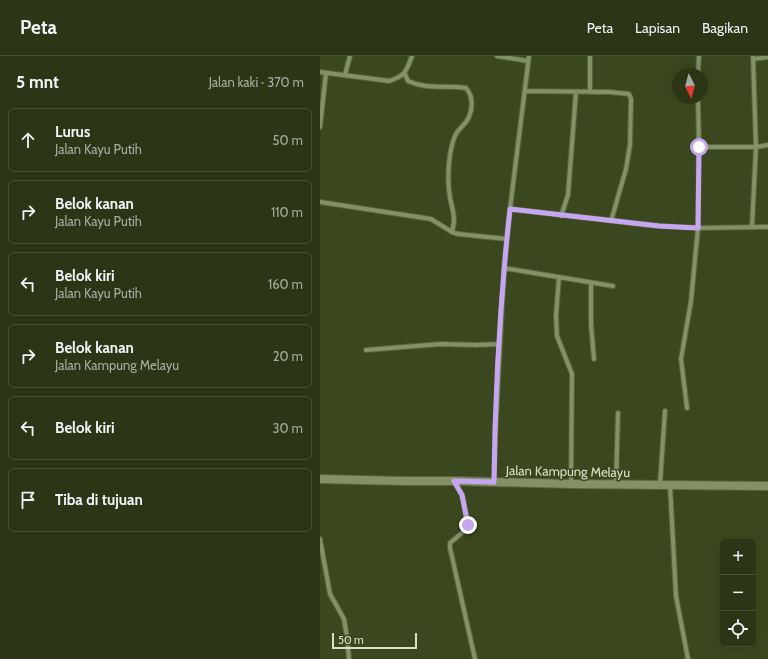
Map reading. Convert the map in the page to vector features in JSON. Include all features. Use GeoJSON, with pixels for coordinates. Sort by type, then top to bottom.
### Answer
{"type":"FeatureCollection","features":[{"type":"Feature","properties":{"kind":"main road","name":"Jalan Kampung Melayu"},"geometry":{"type":"LineString","coordinates":[[320,479],[768,486]]}},
{"type":"Feature","properties":{"kind":"street"},"geometry":{"type":"LineString","coordinates":[[347,76],[350,56]]}},
{"type":"Feature","properties":{"kind":"street"},"geometry":{"type":"LineString","coordinates":[[320,72],[389,81],[399,78],[405,74],[412,56]]}},
{"type":"Feature","properties":{"kind":"street"},"geometry":{"type":"LineString","coordinates":[[494,482],[504,268],[529,58],[497,56]]}},
{"type":"Feature","properties":{"kind":"street"},"geometry":{"type":"LineString","coordinates":[[590,56],[590,92]]}},
{"type":"Feature","properties":{"kind":"street"},"geometry":{"type":"LineString","coordinates":[[698,68],[699,56]]}},
{"type":"Feature","properties":{"kind":"street"},"geometry":{"type":"LineString","coordinates":[[752,226],[756,147],[753,57],[768,57]]}},
{"type":"Feature","properties":{"kind":"street"},"geometry":{"type":"LineString","coordinates":[[320,127],[326,73]]}},
{"type":"Feature","properties":{"kind":"street"},"geometry":{"type":"LineString","coordinates":[[405,74],[408,81],[414,84],[427,87],[456,86],[466,88],[470,93],[470,114],[467,121],[455,134],[450,155],[450,198],[454,212],[454,225],[452,232]]}},
{"type":"Feature","properties":{"kind":"street"},"geometry":{"type":"LineString","coordinates":[[525,91],[629,94],[631,99],[630,145],[626,169],[611,221]]}},
{"type":"Feature","properties":{"kind":"street"},"geometry":{"type":"LineString","coordinates":[[561,216],[568,195],[576,92]]}},
{"type":"Feature","properties":{"kind":"street"},"geometry":{"type":"LineString","coordinates":[[687,408],[681,359],[691,301],[698,228],[698,104]]}},
{"type":"Feature","properties":{"kind":"street"},"geometry":{"type":"LineString","coordinates":[[699,147],[756,147],[768,145]]}},
{"type":"Feature","properties":{"kind":"street"},"geometry":{"type":"LineString","coordinates":[[320,202],[432,219],[452,232],[458,234],[507,239]]}},
{"type":"Feature","properties":{"kind":"street"},"geometry":{"type":"LineString","coordinates":[[510,209],[659,226],[726,229],[752,226],[768,227]]}},
{"type":"Feature","properties":{"kind":"street"},"geometry":{"type":"LineString","coordinates":[[504,268],[613,286]]}},
{"type":"Feature","properties":{"kind":"street"},"geometry":{"type":"LineString","coordinates":[[559,278],[556,316],[557,336],[572,374],[571,484]]}},
{"type":"Feature","properties":{"kind":"street"},"geometry":{"type":"LineString","coordinates":[[591,283],[591,317],[594,359]]}},
{"type":"Feature","properties":{"kind":"street"},"geometry":{"type":"LineString","coordinates":[[366,350],[434,345],[500,344]]}},
{"type":"Feature","properties":{"kind":"street"},"geometry":{"type":"LineString","coordinates":[[660,484],[665,411]]}},
{"type":"Feature","properties":{"kind":"street"},"geometry":{"type":"LineString","coordinates":[[616,484],[618,413]]}},
{"type":"Feature","properties":{"kind":"street"},"geometry":{"type":"LineString","coordinates":[[456,481],[462,495],[468,525],[464,532],[450,542],[450,548],[475,659]]}},
{"type":"Feature","properties":{"kind":"street"},"geometry":{"type":"LineString","coordinates":[[670,484],[676,596],[688,659]]}},
{"type":"Feature","properties":{"kind":"street"},"geometry":{"type":"LineString","coordinates":[[320,539],[330,594],[344,619],[349,659]]}},
{"type":"Feature","properties":{"kind":"route"},"geometry":{"type":"LineString","coordinates":[[468,525],[462,495],[454,481],[494,482],[502,296],[510,209],[575,218],[698,228],[699,147]]}}]}
